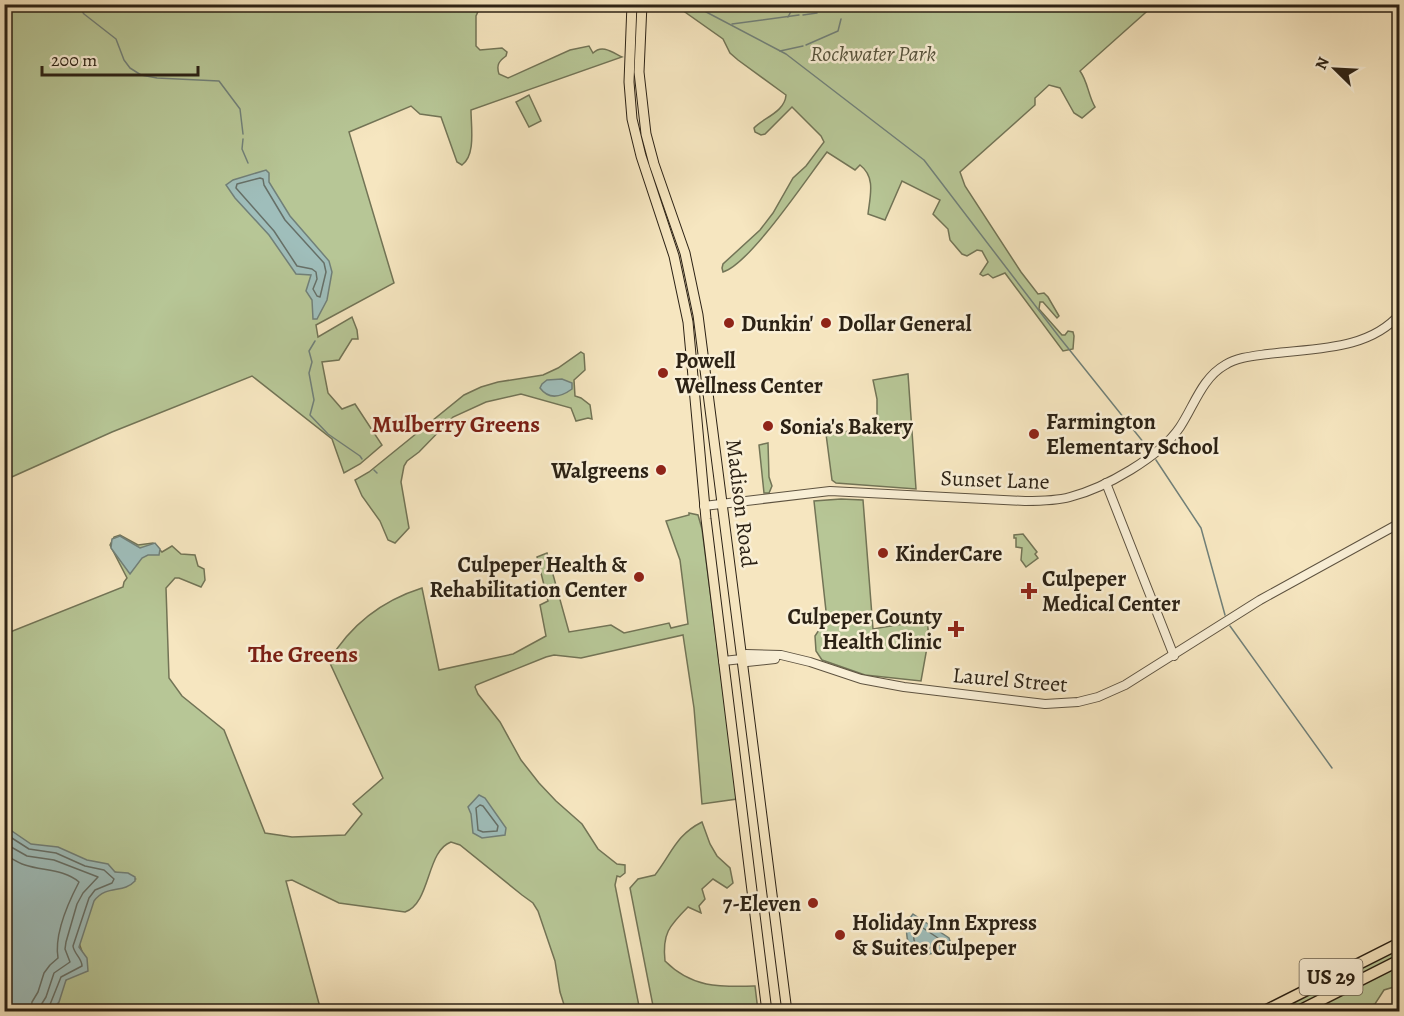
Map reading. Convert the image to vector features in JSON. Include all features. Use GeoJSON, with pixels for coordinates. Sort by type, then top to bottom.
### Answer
{"type":"FeatureCollection","features":[{"type":"Feature","properties":{"kind":"highway","name":"US 29"},"geometry":{"type":"LineString","coordinates":[[1263,1011],[1400,943]]}},
{"type":"Feature","properties":{"kind":"highway","name":"US 29"},"geometry":{"type":"LineString","coordinates":[[1297,1011],[1400,960]]}},
{"type":"Feature","properties":{"kind":"main road","name":"Madison Road"},"geometry":{"type":"LineString","coordinates":[[632,4],[629,81],[632,119],[640,156],[674,256],[686,307],[694,370],[704,506],[767,1011]]}},
{"type":"Feature","properties":{"kind":"main road","name":"Madison Road"},"geometry":{"type":"LineString","coordinates":[[642,4],[639,72],[643,114],[651,152],[686,253],[695,293],[787,1011]]}},
{"type":"Feature","properties":{"kind":"street","name":"Sunset Lane"},"geometry":{"type":"LineString","coordinates":[[704,506],[823,491],[1035,501],[1071,497],[1106,483],[1170,440],[1206,383],[1226,364],[1247,357],[1358,342],[1384,329],[1400,314]]}},
{"type":"Feature","properties":{"kind":"street"},"geometry":{"type":"LineString","coordinates":[[1106,483],[1174,656]]}},
{"type":"Feature","properties":{"kind":"street","name":"Laurel Street"},"geometry":{"type":"LineString","coordinates":[[723,661],[742,659],[747,662],[789,658],[874,682],[1054,704],[1078,702],[1112,692],[1174,656],[1260,600],[1400,523]]}},
{"type":"Feature","properties":{"kind":"green space"},"geometry":{"type":"Polygon","coordinates":[[[4,5],[481,5],[476,16],[476,46],[480,50],[502,48],[507,52],[498,68],[499,74],[508,78],[570,50],[589,46],[593,53],[603,49],[622,57],[471,110],[471,148],[462,165],[457,162],[441,117],[420,114],[411,106],[349,132],[394,283],[316,325],[318,337],[352,317],[357,330],[358,339],[352,339],[339,360],[322,362],[328,393],[342,409],[355,404],[382,445],[360,464],[344,473],[332,439],[252,376],[112,432],[5,480],[4,5]]]}},
{"type":"Feature","properties":{"kind":"green space","name":"Rockwater Park"},"geometry":{"type":"Polygon","coordinates":[[[675,5],[1154,5],[1080,71],[1095,107],[1082,118],[1074,113],[1060,88],[1049,85],[1035,98],[1035,105],[960,172],[965,186],[1021,272],[1038,294],[1044,293],[1048,297],[1059,316],[1057,318],[1043,302],[1040,302],[1039,309],[1062,335],[1068,331],[1073,332],[1073,349],[1063,351],[1005,273],[993,278],[988,274],[983,276],[980,274],[988,262],[982,251],[977,250],[967,256],[962,254],[950,240],[948,229],[933,214],[940,200],[902,181],[885,220],[868,214],[871,187],[865,170],[860,165],[855,170],[827,152],[748,254],[723,272],[723,264],[760,230],[773,213],[793,178],[806,166],[824,142],[821,136],[792,107],[765,134],[755,132],[754,128],[758,124],[782,106],[786,95],[730,53],[723,39],[675,5]]]}},
{"type":"Feature","properties":{"kind":"green space"},"geometry":{"type":"Polygon","coordinates":[[[529,95],[541,121],[529,127],[516,102],[529,95]]]}},
{"type":"Feature","properties":{"kind":"green space"},"geometry":{"type":"Polygon","coordinates":[[[581,352],[584,354],[585,370],[574,380],[575,396],[590,405],[592,419],[576,421],[571,408],[521,394],[486,402],[453,417],[404,466],[401,482],[409,528],[395,543],[388,540],[380,521],[362,496],[355,480],[369,472],[464,395],[498,382],[543,375],[581,352]]]}},
{"type":"Feature","properties":{"kind":"green space"},"geometry":{"type":"Polygon","coordinates":[[[908,374],[916,489],[836,483],[832,480],[826,434],[877,428],[877,399],[873,380],[908,374]]]}},
{"type":"Feature","properties":{"kind":"green space"},"geometry":{"type":"Polygon","coordinates":[[[768,443],[769,477],[772,486],[769,493],[764,493],[759,445],[768,443]]]}},
{"type":"Feature","properties":{"kind":"green space"},"geometry":{"type":"Polygon","coordinates":[[[863,500],[873,629],[928,620],[928,642],[921,681],[865,675],[822,660],[816,651],[815,636],[823,624],[826,611],[814,501],[863,500]]]}},
{"type":"Feature","properties":{"kind":"green space"},"geometry":{"type":"Polygon","coordinates":[[[689,513],[698,515],[702,529],[737,799],[702,804],[694,708],[683,635],[581,658],[554,655],[546,657],[475,687],[500,722],[521,760],[539,783],[582,824],[598,849],[617,864],[625,865],[625,873],[620,877],[617,876],[615,885],[640,1011],[566,1011],[555,961],[538,911],[533,903],[460,845],[451,842],[437,855],[420,899],[405,912],[339,903],[292,880],[286,881],[321,1011],[43,1011],[51,1008],[66,980],[84,957],[78,940],[96,893],[135,879],[58,852],[14,843],[5,828],[5,634],[123,587],[127,578],[110,545],[114,537],[120,535],[138,545],[153,543],[162,552],[172,546],[181,554],[195,555],[198,566],[204,569],[205,580],[201,587],[175,578],[166,588],[169,678],[182,696],[224,730],[265,833],[292,837],[345,835],[362,814],[353,804],[383,778],[329,661],[357,625],[380,607],[422,588],[439,670],[513,654],[546,636],[540,605],[548,601],[537,557],[547,553],[569,632],[611,625],[624,633],[669,623],[671,628],[688,624],[680,560],[666,521],[689,515],[689,513]]]}},
{"type":"Feature","properties":{"kind":"green space"},"geometry":{"type":"Polygon","coordinates":[[[1023,534],[1037,552],[1035,554],[1038,558],[1026,567],[1021,560],[1022,548],[1016,547],[1016,538],[1014,538],[1014,535],[1023,534]]]}},
{"type":"Feature","properties":{"kind":"green space"},"geometry":{"type":"Polygon","coordinates":[[[702,822],[717,856],[730,868],[733,883],[727,888],[713,879],[702,889],[705,899],[699,906],[701,913],[688,907],[668,931],[664,952],[665,961],[675,970],[696,981],[718,986],[755,986],[758,1011],[654,1011],[630,888],[638,879],[655,875],[680,839],[702,822]]]}},
{"type":"Feature","properties":{"kind":"green space"},"geometry":{"type":"Polygon","coordinates":[[[1399,948],[1399,957],[1289,1011],[1272,1012],[1399,948]]]}},
{"type":"Feature","properties":{"kind":"green space"},"geometry":{"type":"Polygon","coordinates":[[[1399,964],[1399,998],[1394,987],[1384,990],[1375,1004],[1358,1011],[1305,1012],[1399,964]]]}},
{"type":"Feature","properties":{"kind":"water"},"geometry":{"type":"Polygon","coordinates":[[[266,170],[269,173],[269,182],[290,216],[329,261],[332,272],[327,300],[317,319],[313,319],[312,300],[306,291],[311,275],[296,274],[269,235],[226,185],[233,180],[266,170]]]}},
{"type":"Feature","properties":{"kind":"water"},"geometry":{"type":"Polygon","coordinates":[[[562,379],[572,383],[572,389],[564,394],[551,396],[540,388],[547,380],[562,379]]]}},
{"type":"Feature","properties":{"kind":"water"},"geometry":{"type":"Polygon","coordinates":[[[120,536],[140,548],[155,543],[160,549],[159,555],[148,555],[142,558],[130,574],[111,548],[112,539],[120,536]]]}},
{"type":"Feature","properties":{"kind":"water"},"geometry":{"type":"Polygon","coordinates":[[[479,795],[485,798],[506,828],[505,835],[482,838],[473,833],[468,807],[479,795]]]}},
{"type":"Feature","properties":{"kind":"water"},"geometry":{"type":"Polygon","coordinates":[[[4,822],[9,829],[31,844],[58,847],[87,860],[108,864],[115,872],[128,873],[135,877],[135,881],[130,885],[104,893],[94,901],[79,947],[87,958],[88,971],[66,980],[59,1002],[51,1011],[5,1011],[4,822]]]}},
{"type":"Feature","properties":{"kind":"water"},"geometry":{"type":"Polygon","coordinates":[[[913,914],[949,938],[951,944],[949,949],[922,956],[913,953],[907,928],[913,914]]]}},
{"type":"Feature","properties":{"kind":"waterway"},"geometry":{"type":"LineString","coordinates":[[77,4],[84,14],[116,39],[124,60],[130,68],[141,75],[219,81],[240,109],[243,134]]}},
{"type":"Feature","properties":{"kind":"waterway"},"geometry":{"type":"LineString","coordinates":[[691,4],[786,54],[924,160],[1060,338],[1148,448]]}},
{"type":"Feature","properties":{"kind":"waterway"},"geometry":{"type":"LineString","coordinates":[[788,17],[795,4]]}},
{"type":"Feature","properties":{"kind":"waterway"},"geometry":{"type":"LineString","coordinates":[[803,15],[817,13]]}},
{"type":"Feature","properties":{"kind":"waterway"},"geometry":{"type":"LineString","coordinates":[[732,24],[799,15]]}},
{"type":"Feature","properties":{"kind":"waterway"},"geometry":{"type":"LineString","coordinates":[[806,45],[838,31],[841,19]]}},
{"type":"Feature","properties":{"kind":"waterway"},"geometry":{"type":"LineString","coordinates":[[780,51],[803,46]]}},
{"type":"Feature","properties":{"kind":"waterway"},"geometry":{"type":"LineString","coordinates":[[243,139],[242,149],[248,163]]}},
{"type":"Feature","properties":{"kind":"waterway"},"geometry":{"type":"LineString","coordinates":[[315,341],[309,351],[312,362],[309,373],[314,400],[310,415],[328,434],[362,459]]}},
{"type":"Feature","properties":{"kind":"waterway"},"geometry":{"type":"LineString","coordinates":[[1156,460],[1201,528],[1225,615]]}},
{"type":"Feature","properties":{"kind":"waterway"},"geometry":{"type":"LineString","coordinates":[[374,470],[377,473]]}},
{"type":"Feature","properties":{"kind":"waterway"},"geometry":{"type":"LineString","coordinates":[[1230,626],[1332,768]]}},
{"type":"Feature","properties":{"kind":"place","name":"Dunkin'"},"geometry":{"type":"Point","coordinates":[729,323]}},
{"type":"Feature","properties":{"kind":"place","name":"Dollar General"},"geometry":{"type":"Point","coordinates":[826,323]}},
{"type":"Feature","properties":{"kind":"place","name":"Powell Wellness Center"},"geometry":{"type":"Point","coordinates":[663,373]}},
{"type":"Feature","properties":{"kind":"place","name":"Sonia's Bakery"},"geometry":{"type":"Point","coordinates":[768,426]}},
{"type":"Feature","properties":{"kind":"place","name":"Farmington Elementary School"},"geometry":{"type":"Point","coordinates":[1034,434]}},
{"type":"Feature","properties":{"kind":"place","name":"Walgreens"},"geometry":{"type":"Point","coordinates":[661,470]}},
{"type":"Feature","properties":{"kind":"place","name":"KinderCare"},"geometry":{"type":"Point","coordinates":[883,553]}},
{"type":"Feature","properties":{"kind":"place","name":"Culpeper Health & Rehabilitation Center"},"geometry":{"type":"Point","coordinates":[639,577]}},
{"type":"Feature","properties":{"kind":"place","name":"Culpeper Medical Center"},"geometry":{"type":"Point","coordinates":[1029,591]}},
{"type":"Feature","properties":{"kind":"place","name":"Culpeper County Health Clinic"},"geometry":{"type":"Point","coordinates":[956,629]}},
{"type":"Feature","properties":{"kind":"place","name":"7-Eleven"},"geometry":{"type":"Point","coordinates":[813,903]}},
{"type":"Feature","properties":{"kind":"place","name":"Holiday Inn Express & Suites Culpeper"},"geometry":{"type":"Point","coordinates":[840,935]}},
{"type":"Feature","properties":{"kind":"district","name":"Mulberry Greens"},"geometry":{"type":"Point","coordinates":[456,424]}},
{"type":"Feature","properties":{"kind":"district","name":"The Greens"},"geometry":{"type":"Point","coordinates":[303,654]}}]}
